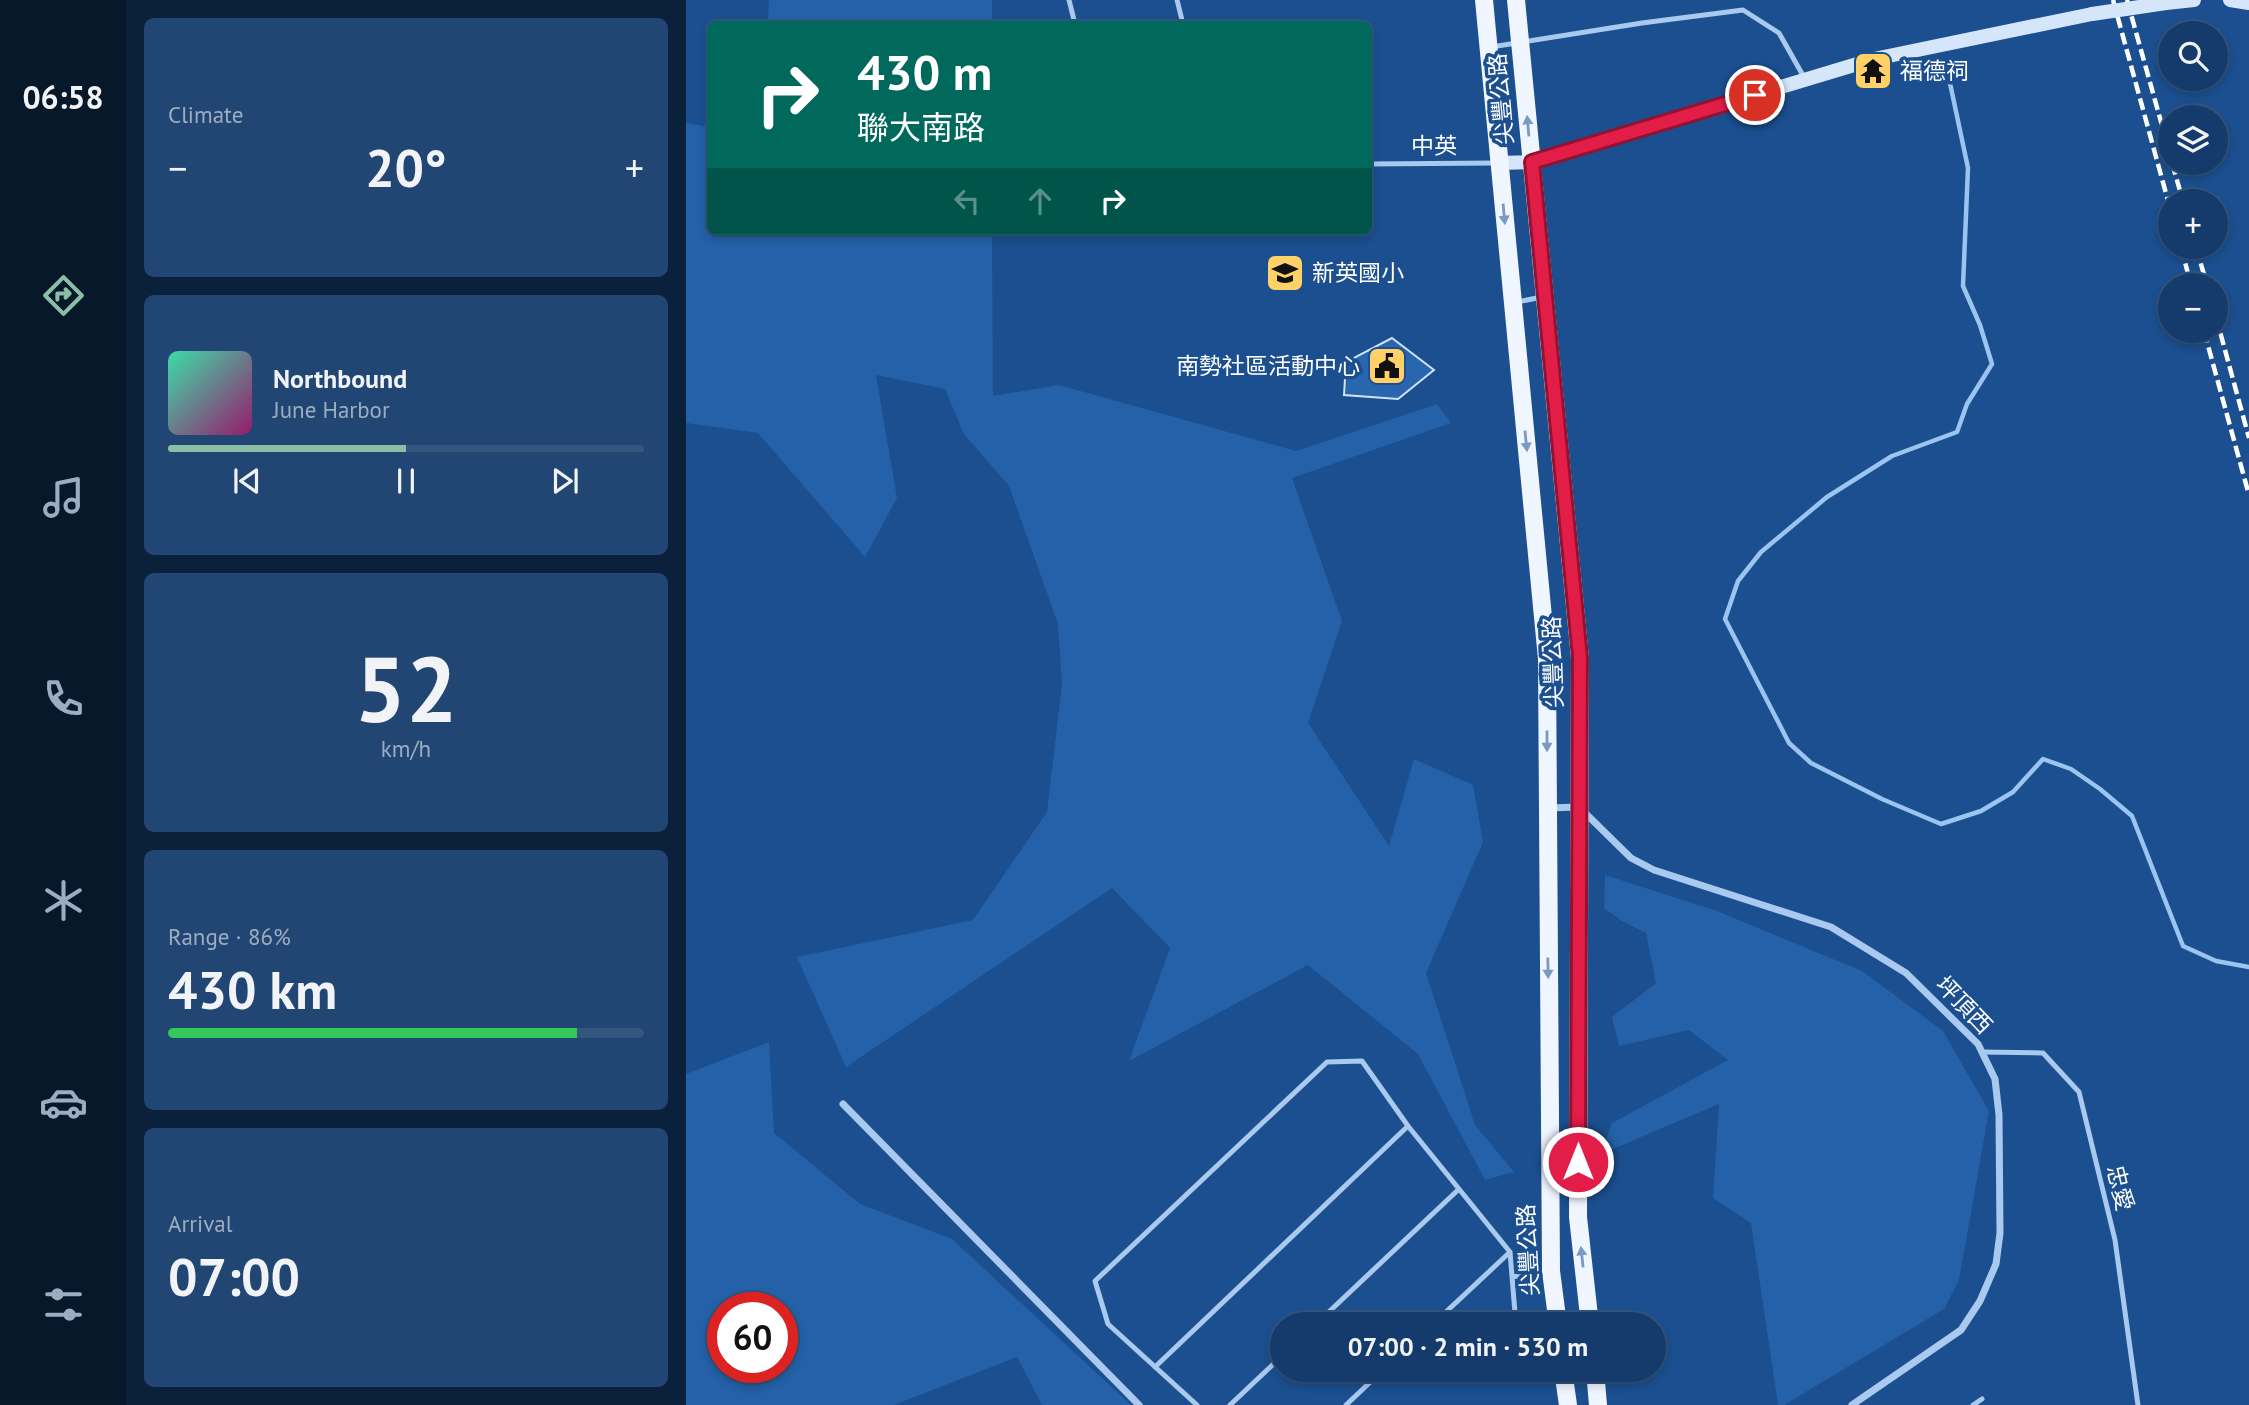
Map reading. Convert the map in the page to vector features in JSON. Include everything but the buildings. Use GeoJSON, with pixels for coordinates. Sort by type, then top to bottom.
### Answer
{"type":"FeatureCollection","features":[{"type":"Feature","properties":{"kind":"main road","name":"尖豐公路"},"geometry":{"type":"LineString","coordinates":[[1483,0],[1547,659],[1551,1271],[1556,1312]]}},
{"type":"Feature","properties":{"kind":"main road","name":"尖豐公路"},"geometry":{"type":"LineString","coordinates":[[1516,0],[1580,657],[1578,1217],[1589,1312]]}},
{"type":"Feature","properties":{"kind":"main road"},"geometry":{"type":"LineString","coordinates":[[1565,1382],[1568,1405]]}},
{"type":"Feature","properties":{"kind":"main road"},"geometry":{"type":"LineString","coordinates":[[1595,1382],[1598,1405]]}},
{"type":"Feature","properties":{"kind":"street"},"geometry":{"type":"LineString","coordinates":[[1499,163],[1532,162],[1874,59],[2092,14],[2194,0]]}},
{"type":"Feature","properties":{"kind":"street"},"geometry":{"type":"LineString","coordinates":[[2230,0],[2249,3]]}},
{"type":"Feature","properties":{"kind":"street"},"geometry":{"type":"LineString","coordinates":[[1547,808],[1579,807]]}},
{"type":"Feature","properties":{"kind":"street","name":"坪頂西"},"geometry":{"type":"LineString","coordinates":[[1579,807],[1631,859],[1654,870],[1831,927],[1906,973],[1979,1044],[1994,1079],[1999,1115],[2000,1233],[1996,1264],[1980,1301],[1961,1330],[1857,1404]]}},
{"type":"Feature","properties":{"kind":"street"},"geometry":{"type":"LineString","coordinates":[[842,1104],[1139,1405]]}},
{"type":"Feature","properties":{"kind":"lane"},"geometry":{"type":"LineString","coordinates":[[1069,0],[1074,21]]}},
{"type":"Feature","properties":{"kind":"lane"},"geometry":{"type":"LineString","coordinates":[[1177,0],[1182,21]]}},
{"type":"Feature","properties":{"kind":"lane"},"geometry":{"type":"LineString","coordinates":[[1488,48],[1520,41],[1743,10],[1779,33],[1805,80]]}},
{"type":"Feature","properties":{"kind":"lane","name":"中英"},"geometry":{"type":"LineString","coordinates":[[1372,164],[1499,163]]}},
{"type":"Feature","properties":{"kind":"lane"},"geometry":{"type":"LineString","coordinates":[[1513,303],[1545,296]]}},
{"type":"Feature","properties":{"kind":"lane","name":"忠愛"},"geometry":{"type":"LineString","coordinates":[[1982,1052],[2043,1053],[2079,1092],[2115,1240],[2138,1405]]}},
{"type":"Feature","properties":{"kind":"lane"},"geometry":{"type":"LineString","coordinates":[[1197,1405],[1108,1324],[1096,1281],[1327,1062],[1362,1061],[1408,1126],[1510,1252],[1515,1312]]}},
{"type":"Feature","properties":{"kind":"lane"},"geometry":{"type":"LineString","coordinates":[[1155,1367],[1408,1126]]}},
{"type":"Feature","properties":{"kind":"lane"},"geometry":{"type":"LineString","coordinates":[[1329,1312],[1459,1189]]}},
{"type":"Feature","properties":{"kind":"lane"},"geometry":{"type":"LineString","coordinates":[[1446,1312],[1510,1252]]}},
{"type":"Feature","properties":{"kind":"lane"},"geometry":{"type":"LineString","coordinates":[[1512,1277],[1551,1271]]}},
{"type":"Feature","properties":{"kind":"lane"},"geometry":{"type":"LineString","coordinates":[[1230,1405],[1270,1367]]}},
{"type":"Feature","properties":{"kind":"lane"},"geometry":{"type":"LineString","coordinates":[[1346,1405],[1370,1382]]}},
{"type":"Feature","properties":{"kind":"lane"},"geometry":{"type":"LineString","coordinates":[[1973,1405],[1982,1399]]}},
{"type":"Feature","properties":{"kind":"shaded area"},"geometry":{"type":"Polygon","coordinates":[[[769,0],[992,0],[992,21],[768,21],[769,0]]]}},
{"type":"Feature","properties":{"kind":"shaded area"},"geometry":{"type":"Polygon","coordinates":[[[686,123],[707,126],[707,235],[992,235],[993,396],[1059,385],[1296,451],[1437,404],[1451,423],[1292,478],[1342,621],[1308,723],[1389,846],[1414,759],[1473,785],[1483,842],[1426,973],[1475,1125],[1514,1172],[1485,1180],[1418,1054],[1308,965],[1129,1061],[1170,948],[1112,888],[846,1067],[797,957],[973,920],[1047,812],[1062,684],[1058,624],[1009,486],[964,434],[945,389],[876,375],[897,498],[865,557],[758,433],[686,423],[686,123]]]}},
{"type":"Feature","properties":{"kind":"shaded area"},"geometry":{"type":"Polygon","coordinates":[[[1605,875],[1717,911],[1862,971],[1943,1031],[1989,1111],[1959,1280],[1944,1309],[1784,1405],[1778,1405],[1751,1223],[1713,1198],[1719,1104],[1601,1154],[1612,1123],[1728,1060],[1689,1030],[1619,1046],[1612,1017],[1656,983],[1646,933],[1604,908],[1605,875]]]}},
{"type":"Feature","properties":{"kind":"shaded area"},"geometry":{"type":"Polygon","coordinates":[[[769,1042],[774,1133],[860,1204],[952,1239],[1131,1405],[1042,1405],[1017,1357],[894,1405],[686,1405],[686,1074],[769,1042]]]}},
{"type":"Feature","properties":{"kind":"waterway"},"geometry":{"type":"LineString","coordinates":[[1947,69],[1968,168],[1963,286],[1980,325],[1992,364],[1967,404],[1957,432],[1892,456],[1827,497],[1761,552],[1738,581],[1725,619],[1789,743],[1811,763],[1882,799],[1941,824],[1981,811],[2013,792],[2043,759],[2071,769],[2132,816],[2183,946],[2216,961],[2249,967]]}},
{"type":"Feature","properties":{"kind":"railway"},"geometry":{"type":"LineString","coordinates":[[2113,0],[2165,189]]}},
{"type":"Feature","properties":{"kind":"railway"},"geometry":{"type":"LineString","coordinates":[[2127,0],[2158,111]]}},
{"type":"Feature","properties":{"kind":"railway"},"geometry":{"type":"LineString","coordinates":[[2175,175],[2180,189]]}},
{"type":"Feature","properties":{"kind":"railway"},"geometry":{"type":"LineString","coordinates":[[2184,259],[2188,273]]}},
{"type":"Feature","properties":{"kind":"railway"},"geometry":{"type":"LineString","coordinates":[[2199,259],[2204,273]]}},
{"type":"Feature","properties":{"kind":"railway"},"geometry":{"type":"LineString","coordinates":[[2207,343],[2249,495]]}},
{"type":"Feature","properties":{"kind":"railway"},"geometry":{"type":"LineString","coordinates":[[2223,343],[2249,438]]}},
{"type":"Feature","properties":{"kind":"place","name":"福德祠"},"geometry":{"type":"Point","coordinates":[1873,71]}},
{"type":"Feature","properties":{"kind":"place","name":"新英國小"},"geometry":{"type":"Point","coordinates":[1285,273]}},
{"type":"Feature","properties":{"kind":"place","name":"南勢社區活動中心"},"geometry":{"type":"Point","coordinates":[1387,366]}},
{"type":"Feature","properties":{"kind":"route"},"geometry":{"type":"LineString","coordinates":[[1578,1162],[1580,657],[1532,162],[1755,95]]}}]}
